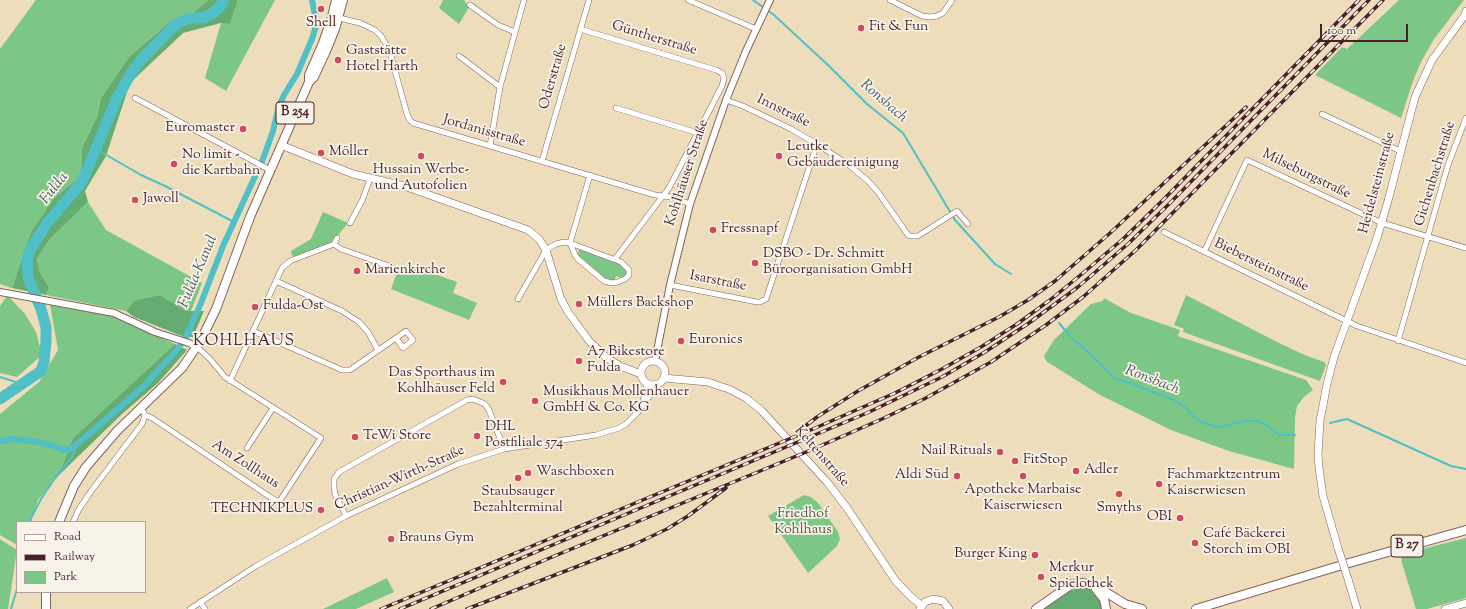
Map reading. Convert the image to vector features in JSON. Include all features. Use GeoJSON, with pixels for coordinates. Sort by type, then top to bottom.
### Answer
{"type":"FeatureCollection","features":[{"type":"Feature","properties":{"kind":"main road","name":"B 254"},"geometry":{"type":"LineString","coordinates":[[335,17],[336,0]]}},
{"type":"Feature","properties":{"kind":"main road","name":"B 254"},"geometry":{"type":"LineString","coordinates":[[59,521],[78,478],[117,431],[143,411],[182,368],[193,345],[216,309],[267,168],[281,145],[309,82],[309,75],[343,0]]}},
{"type":"Feature","properties":{"kind":"main road","name":"Heidelsteinstraße"},"geometry":{"type":"LineString","coordinates":[[1357,609],[1323,496],[1318,454],[1323,403],[1332,366],[1382,224],[1415,97],[1428,68],[1443,44],[1466,13]]}},
{"type":"Feature","properties":{"kind":"main road"},"geometry":{"type":"LineString","coordinates":[[281,145],[344,171],[370,179],[404,186],[522,228],[534,234],[546,250],[561,299],[568,312],[584,334],[600,352],[611,360],[641,374]]}},
{"type":"Feature","properties":{"kind":"main road"},"geometry":{"type":"LineString","coordinates":[[655,361],[660,363],[664,368],[664,378],[660,383],[655,385],[648,384],[643,380],[641,374],[644,365],[655,361]]}},
{"type":"Feature","properties":{"kind":"main road","name":"Keltenstraße"},"geometry":{"type":"LineString","coordinates":[[664,378],[697,381],[719,386],[742,396],[761,410],[827,482],[847,508],[895,580],[909,595],[921,607],[929,600],[938,599],[947,605],[949,609]]}},
{"type":"Feature","properties":{"kind":"main road","name":"B 27"},"geometry":{"type":"LineString","coordinates":[[1196,609],[1466,530]]}},
{"type":"Feature","properties":{"kind":"main road"},"geometry":{"type":"LineString","coordinates":[[1036,609],[1072,584],[1082,583],[1099,587],[1125,604],[1142,609]]}},
{"type":"Feature","properties":{"kind":"main road"},"geometry":{"type":"LineString","coordinates":[[1089,584],[1101,594],[1104,599],[1106,609]]}},
{"type":"Feature","properties":{"kind":"main road"},"geometry":{"type":"LineString","coordinates":[[46,593],[46,609]]}},
{"type":"Feature","properties":{"kind":"main road"},"geometry":{"type":"LineString","coordinates":[[1445,609],[1466,603]]}},
{"type":"Feature","properties":{"kind":"street"},"geometry":{"type":"LineString","coordinates":[[490,146],[500,87],[524,0]]}},
{"type":"Feature","properties":{"kind":"street","name":"Oderstraße"},"geometry":{"type":"LineString","coordinates":[[542,161],[589,0]]}},
{"type":"Feature","properties":{"kind":"street"},"geometry":{"type":"LineString","coordinates":[[688,0],[756,29]]}},
{"type":"Feature","properties":{"kind":"street","name":"Kohlhäuser Straße"},"geometry":{"type":"LineString","coordinates":[[655,361],[670,284],[690,204],[726,100],[770,0]]}},
{"type":"Feature","properties":{"kind":"street"},"geometry":{"type":"LineString","coordinates":[[890,0],[922,16],[930,17],[937,16],[945,11],[952,0]]}},
{"type":"Feature","properties":{"kind":"street"},"geometry":{"type":"LineString","coordinates":[[470,5],[498,25],[515,32]]}},
{"type":"Feature","properties":{"kind":"street","name":"Jordanisstraße"},"geometry":{"type":"LineString","coordinates":[[335,17],[360,23],[375,30],[381,36],[389,48],[407,114],[413,123],[662,196],[671,197],[690,204]]}},
{"type":"Feature","properties":{"kind":"street","name":"Güntherstraße"},"geometry":{"type":"LineString","coordinates":[[580,29],[721,72],[724,78],[722,86],[698,133]]}},
{"type":"Feature","properties":{"kind":"street"},"geometry":{"type":"LineString","coordinates":[[459,56],[500,87]]}},
{"type":"Feature","properties":{"kind":"street"},"geometry":{"type":"LineString","coordinates":[[135,98],[267,168]]}},
{"type":"Feature","properties":{"kind":"street","name":"Innstraße"},"geometry":{"type":"LineString","coordinates":[[726,100],[743,106],[791,129],[849,165],[868,181],[878,192],[908,235],[918,236],[957,212],[968,224]]}},
{"type":"Feature","properties":{"kind":"street"},"geometry":{"type":"LineString","coordinates":[[615,259],[668,188],[698,133],[616,108]]}},
{"type":"Feature","properties":{"kind":"street"},"geometry":{"type":"LineString","coordinates":[[1322,114],[1400,151]]}},
{"type":"Feature","properties":{"kind":"street","name":"Gichenbachstraße"},"geometry":{"type":"LineString","coordinates":[[1398,341],[1429,237],[1433,216],[1448,165],[1466,118]]}},
{"type":"Feature","properties":{"kind":"street","name":"Isarstraße"},"geometry":{"type":"LineString","coordinates":[[670,284],[757,302],[766,299],[817,144]]}},
{"type":"Feature","properties":{"kind":"street","name":"Milseburgstraße"},"geometry":{"type":"LineString","coordinates":[[1204,252],[1247,160],[1382,224]]}},
{"type":"Feature","properties":{"kind":"street"},"geometry":{"type":"LineString","coordinates":[[518,299],[546,250],[556,244],[564,242],[570,243],[615,259],[630,270],[629,275],[625,279],[618,282],[612,283],[604,281],[574,255],[570,243],[590,175]]}},
{"type":"Feature","properties":{"kind":"street"},"geometry":{"type":"LineString","coordinates":[[350,223],[362,200],[370,179]]}},
{"type":"Feature","properties":{"kind":"street"},"geometry":{"type":"LineString","coordinates":[[1382,224],[1466,248]]}},
{"type":"Feature","properties":{"kind":"street","name":"Biebersteinstraße"},"geometry":{"type":"LineString","coordinates":[[1164,232],[1357,326],[1466,363]]}},
{"type":"Feature","properties":{"kind":"street"},"geometry":{"type":"LineString","coordinates":[[230,381],[282,268],[290,261],[334,244],[337,238]]}},
{"type":"Feature","properties":{"kind":"street"},"geometry":{"type":"LineString","coordinates":[[334,244],[341,249],[392,266]]}},
{"type":"Feature","properties":{"kind":"street"},"geometry":{"type":"LineString","coordinates":[[276,280],[342,311],[359,322],[368,332],[378,350]]}},
{"type":"Feature","properties":{"kind":"street"},"geometry":{"type":"LineString","coordinates":[[0,292],[114,313],[156,332],[193,345]]}},
{"type":"Feature","properties":{"kind":"street"},"geometry":{"type":"LineString","coordinates":[[253,331],[342,370],[350,370],[396,338]]}},
{"type":"Feature","properties":{"kind":"street","name":"Am Zollhaus"},"geometry":{"type":"LineString","coordinates":[[143,411],[279,502],[321,438],[225,378],[210,359],[193,345]]}},
{"type":"Feature","properties":{"kind":"street","name":"Christian-Wirth-Straße"},"geometry":{"type":"LineString","coordinates":[[642,406],[648,384]]}},
{"type":"Feature","properties":{"kind":"street","name":"Christian-Wirth-Straße"},"geometry":{"type":"LineString","coordinates":[[190,609],[256,566],[346,516],[458,464],[504,448],[605,433],[626,424],[646,402],[655,385]]}},
{"type":"Feature","properties":{"kind":"street"},"geometry":{"type":"LineString","coordinates":[[346,516],[337,498],[334,487],[334,479],[342,470],[466,400],[474,399],[479,401],[487,408],[504,448]]}},
{"type":"Feature","properties":{"kind":"street"},"geometry":{"type":"LineString","coordinates":[[247,448],[273,408]]}},
{"type":"Feature","properties":{"kind":"street"},"geometry":{"type":"LineString","coordinates":[[73,521],[79,509],[92,490],[142,424],[143,411]]}},
{"type":"Feature","properties":{"kind":"street"},"geometry":{"type":"LineString","coordinates":[[200,602],[205,609]]}},
{"type":"Feature","properties":{"kind":"green space"},"geometry":{"type":"Polygon","coordinates":[[[36,0],[208,0],[194,12],[173,19],[129,57],[101,98],[97,117],[82,148],[81,176],[54,198],[31,232],[12,288],[0,284],[0,49],[36,0]]]}},
{"type":"Feature","properties":{"kind":"green space"},"geometry":{"type":"Polygon","coordinates":[[[208,0],[238,0],[230,24],[221,23],[183,33],[130,83],[106,156],[85,191],[88,202],[49,240],[37,259],[40,272],[49,288],[46,295],[12,288],[31,232],[54,198],[81,176],[82,148],[97,117],[101,98],[129,57],[173,19],[194,12],[208,0]]]}},
{"type":"Feature","properties":{"kind":"green space"},"geometry":{"type":"Polygon","coordinates":[[[238,0],[275,0],[226,91],[205,78],[221,23],[230,24],[238,0]]]}},
{"type":"Feature","properties":{"kind":"green space"},"geometry":{"type":"Polygon","coordinates":[[[443,0],[464,0],[469,7],[459,24],[439,8],[443,0]]]}},
{"type":"Feature","properties":{"kind":"green space"},"geometry":{"type":"Polygon","coordinates":[[[1399,0],[1464,0],[1434,39],[1421,62],[1401,118],[1315,75],[1342,47],[1347,49],[1399,0]]]}},
{"type":"Feature","properties":{"kind":"green space"},"geometry":{"type":"Polygon","coordinates":[[[88,202],[106,230],[202,283],[191,311],[186,311],[160,295],[135,300],[126,311],[46,295],[49,288],[40,272],[37,259],[49,240],[88,202]]]}},
{"type":"Feature","properties":{"kind":"green space"},"geometry":{"type":"Polygon","coordinates":[[[323,212],[348,223],[331,244],[299,257],[292,256],[291,251],[311,239],[323,212]]]}},
{"type":"Feature","properties":{"kind":"green space"},"geometry":{"type":"Polygon","coordinates":[[[579,249],[622,265],[627,270],[625,277],[622,278],[616,276],[614,281],[605,278],[578,255],[579,249]]]}},
{"type":"Feature","properties":{"kind":"green space"},"geometry":{"type":"Polygon","coordinates":[[[412,266],[457,282],[453,293],[477,303],[469,320],[391,289],[399,267],[411,270],[412,266]]]}},
{"type":"Feature","properties":{"kind":"green space"},"geometry":{"type":"Polygon","coordinates":[[[160,295],[186,311],[204,311],[193,337],[182,336],[134,317],[126,311],[135,300],[160,295]]]}},
{"type":"Feature","properties":{"kind":"green space"},"geometry":{"type":"Polygon","coordinates":[[[1186,295],[1281,344],[1324,362],[1326,365],[1320,381],[1183,332],[1184,329],[1174,325],[1186,295]]]}},
{"type":"Feature","properties":{"kind":"green space"},"geometry":{"type":"Polygon","coordinates":[[[7,296],[25,314],[36,332],[42,355],[17,377],[0,373],[0,306],[7,296]]]}},
{"type":"Feature","properties":{"kind":"green space"},"geometry":{"type":"Polygon","coordinates":[[[1104,298],[1131,313],[1180,330],[1178,336],[1306,380],[1313,390],[1304,397],[1297,406],[1295,417],[1294,469],[1229,451],[1171,430],[1100,395],[1046,361],[1044,356],[1054,340],[1091,304],[1103,301],[1104,298]]]}},
{"type":"Feature","properties":{"kind":"green space"},"geometry":{"type":"Polygon","coordinates":[[[50,305],[112,316],[175,344],[73,438],[59,475],[38,500],[31,521],[16,521],[16,544],[0,535],[0,414],[39,382],[58,350],[50,305]]]}},
{"type":"Feature","properties":{"kind":"green space"},"geometry":{"type":"Polygon","coordinates":[[[175,344],[187,350],[158,383],[122,414],[59,475],[73,438],[175,344]]]}},
{"type":"Feature","properties":{"kind":"green space","name":"Friedhof Kohlhaus"},"geometry":{"type":"Polygon","coordinates":[[[804,495],[811,497],[819,504],[838,532],[840,539],[837,546],[808,573],[768,516],[804,495]]]}},
{"type":"Feature","properties":{"kind":"green space"},"geometry":{"type":"Polygon","coordinates":[[[1466,538],[1466,598],[1427,609],[1416,609],[1402,563],[1402,554],[1466,538]]]}},
{"type":"Feature","properties":{"kind":"green space"},"geometry":{"type":"Polygon","coordinates":[[[0,539],[16,549],[16,557],[8,609],[0,609],[0,539]]]}},
{"type":"Feature","properties":{"kind":"green space"},"geometry":{"type":"Polygon","coordinates":[[[387,578],[394,592],[356,609],[323,609],[387,578]]]}},
{"type":"Feature","properties":{"kind":"green space"},"geometry":{"type":"Polygon","coordinates":[[[1081,587],[1088,588],[1099,596],[1103,609],[1043,609],[1065,593],[1081,587]]]}},
{"type":"Feature","properties":{"kind":"waterway","name":"Fulda"},"geometry":{"type":"LineString","coordinates":[[0,399],[41,371],[44,362],[46,327],[41,309],[28,278],[27,260],[30,250],[47,223],[79,186],[117,98],[132,72],[141,60],[175,25],[187,19],[205,17],[213,13],[220,7],[224,0]]}},
{"type":"Feature","properties":{"kind":"waterway","name":"Fulda-Kanal"},"geometry":{"type":"LineString","coordinates":[[0,441],[12,439],[39,442],[65,450],[73,448],[143,387],[185,339],[223,246],[263,159],[273,131],[279,106],[297,74],[312,39],[316,26],[312,0]]}},
{"type":"Feature","properties":{"kind":"waterway","name":"Ronsbach"},"geometry":{"type":"LineString","coordinates":[[753,0],[774,15],[867,104],[903,133],[955,220],[995,264],[1011,274]]}},
{"type":"Feature","properties":{"kind":"waterway"},"geometry":{"type":"LineString","coordinates":[[96,149],[141,175],[234,222]]}},
{"type":"Feature","properties":{"kind":"waterway","name":"Ronsbach"},"geometry":{"type":"LineString","coordinates":[[1059,323],[1069,335],[1115,379],[1174,400],[1185,407],[1194,417],[1203,423],[1218,427],[1246,421],[1256,421],[1265,424],[1279,435],[1295,435]]}},
{"type":"Feature","properties":{"kind":"waterway"},"geometry":{"type":"LineString","coordinates":[[0,377],[22,384]]}},
{"type":"Feature","properties":{"kind":"waterway","name":"Ronsbach"},"geometry":{"type":"LineString","coordinates":[[1330,423],[1347,419],[1451,466],[1466,469]]}},
{"type":"Feature","properties":{"kind":"waterway"},"geometry":{"type":"LineString","coordinates":[[30,521],[41,499],[55,478],[72,457],[75,447]]}},
{"type":"Feature","properties":{"kind":"waterway"},"geometry":{"type":"LineString","coordinates":[[11,609],[16,592]]}},
{"type":"Feature","properties":{"kind":"railway"},"geometry":{"type":"LineString","coordinates":[[381,609],[813,429],[895,393],[981,347],[1017,324],[1050,300],[1123,239],[1359,0]]}},
{"type":"Feature","properties":{"kind":"railway"},"geometry":{"type":"LineString","coordinates":[[400,609],[867,413],[942,377],[985,352],[1029,323],[1078,287],[1129,243],[1369,0]]}},
{"type":"Feature","properties":{"kind":"railway"},"geometry":{"type":"LineString","coordinates":[[431,609],[882,419],[924,399],[991,362],[1046,325],[1083,297],[1136,250],[1383,0]]}},
{"type":"Feature","properties":{"kind":"railway"},"geometry":{"type":"LineString","coordinates":[[799,431],[817,417],[858,391],[919,357],[999,317],[1028,300],[1055,281],[1109,234],[1246,107]]}},
{"type":"Feature","properties":{"kind":"railway"},"geometry":{"type":"LineString","coordinates":[[467,609],[633,545],[667,529],[688,516],[726,488]]}},
{"type":"Feature","properties":{"kind":"place","name":"Shell"},"geometry":{"type":"Point","coordinates":[321,9]}},
{"type":"Feature","properties":{"kind":"place","name":"Fit & Fun"},"geometry":{"type":"Point","coordinates":[861,28]}},
{"type":"Feature","properties":{"kind":"place","name":"Gaststätte Hotel Harth"},"geometry":{"type":"Point","coordinates":[338,60]}},
{"type":"Feature","properties":{"kind":"place","name":"Euromaster"},"geometry":{"type":"Point","coordinates":[243,129]}},
{"type":"Feature","properties":{"kind":"place","name":"Möller"},"geometry":{"type":"Point","coordinates":[321,153]}},
{"type":"Feature","properties":{"kind":"place","name":"Hussain Werbe- und Autofolien"},"geometry":{"type":"Point","coordinates":[421,156]}},
{"type":"Feature","properties":{"kind":"place","name":"Leutke Gebäudereinigung"},"geometry":{"type":"Point","coordinates":[779,156]}},
{"type":"Feature","properties":{"kind":"place","name":"No limit - die Kartbahn"},"geometry":{"type":"Point","coordinates":[174,164]}},
{"type":"Feature","properties":{"kind":"place","name":"Jawoll"},"geometry":{"type":"Point","coordinates":[135,200]}},
{"type":"Feature","properties":{"kind":"place","name":"Fressnapf"},"geometry":{"type":"Point","coordinates":[713,230]}},
{"type":"Feature","properties":{"kind":"place","name":"DSBO - Dr. Schmitt Büroorganisation GmbH"},"geometry":{"type":"Point","coordinates":[755,263]}},
{"type":"Feature","properties":{"kind":"place","name":"Marienkirche"},"geometry":{"type":"Point","coordinates":[357,271]}},
{"type":"Feature","properties":{"kind":"place","name":"Müllers Backshop"},"geometry":{"type":"Point","coordinates":[579,304]}},
{"type":"Feature","properties":{"kind":"place","name":"Fulda-Ost"},"geometry":{"type":"Point","coordinates":[255,307]}},
{"type":"Feature","properties":{"kind":"place","name":"Euronics"},"geometry":{"type":"Point","coordinates":[681,341]}},
{"type":"Feature","properties":{"kind":"place","name":"A7 Bikestore Fulda"},"geometry":{"type":"Point","coordinates":[579,361]}},
{"type":"Feature","properties":{"kind":"place","name":"Das Sporthaus im Kohlhäuser Feld"},"geometry":{"type":"Point","coordinates":[503,382]}},
{"type":"Feature","properties":{"kind":"place","name":"Musikhaus Mollenhauer GmbH & Co. KG"},"geometry":{"type":"Point","coordinates":[535,401]}},
{"type":"Feature","properties":{"kind":"place","name":"DHL Postfiliale 574"},"geometry":{"type":"Point","coordinates":[477,436]}},
{"type":"Feature","properties":{"kind":"place","name":"TeWi Store"},"geometry":{"type":"Point","coordinates":[355,437]}},
{"type":"Feature","properties":{"kind":"place","name":"Nail Rituals"},"geometry":{"type":"Point","coordinates":[1000,452]}},
{"type":"Feature","properties":{"kind":"place","name":"FitStop"},"geometry":{"type":"Point","coordinates":[1015,461]}},
{"type":"Feature","properties":{"kind":"place","name":"Adler"},"geometry":{"type":"Point","coordinates":[1076,471]}},
{"type":"Feature","properties":{"kind":"place","name":"Waschboxen"},"geometry":{"type":"Point","coordinates":[528,473]}},
{"type":"Feature","properties":{"kind":"place","name":"Aldi Süd"},"geometry":{"type":"Point","coordinates":[957,476]}},
{"type":"Feature","properties":{"kind":"place","name":"Apotheke Marbaise Kaiserwiesen"},"geometry":{"type":"Point","coordinates":[1023,476]}},
{"type":"Feature","properties":{"kind":"place","name":"Staubsauger Bezahlterminal"},"geometry":{"type":"Point","coordinates":[518,478]}},
{"type":"Feature","properties":{"kind":"place","name":"Fachmarktzentrum Kaiserwiesen"},"geometry":{"type":"Point","coordinates":[1159,484]}},
{"type":"Feature","properties":{"kind":"place","name":"Smyths"},"geometry":{"type":"Point","coordinates":[1119,494]}},
{"type":"Feature","properties":{"kind":"place","name":"TECHNIKPLUS"},"geometry":{"type":"Point","coordinates":[321,510]}},
{"type":"Feature","properties":{"kind":"place","name":"OBI"},"geometry":{"type":"Point","coordinates":[1180,518]}},
{"type":"Feature","properties":{"kind":"place","name":"Brauns Gym"},"geometry":{"type":"Point","coordinates":[391,539]}},
{"type":"Feature","properties":{"kind":"place","name":"Café Bäckerei Storch im OBI"},"geometry":{"type":"Point","coordinates":[1195,543]}},
{"type":"Feature","properties":{"kind":"place","name":"Burger King"},"geometry":{"type":"Point","coordinates":[1035,555]}},
{"type":"Feature","properties":{"kind":"place","name":"Merkur Spielothek"},"geometry":{"type":"Point","coordinates":[1041,577]}},
{"type":"Feature","properties":{"kind":"district","name":"KOHLHAUS"},"geometry":{"type":"Point","coordinates":[244,342]}}]}
